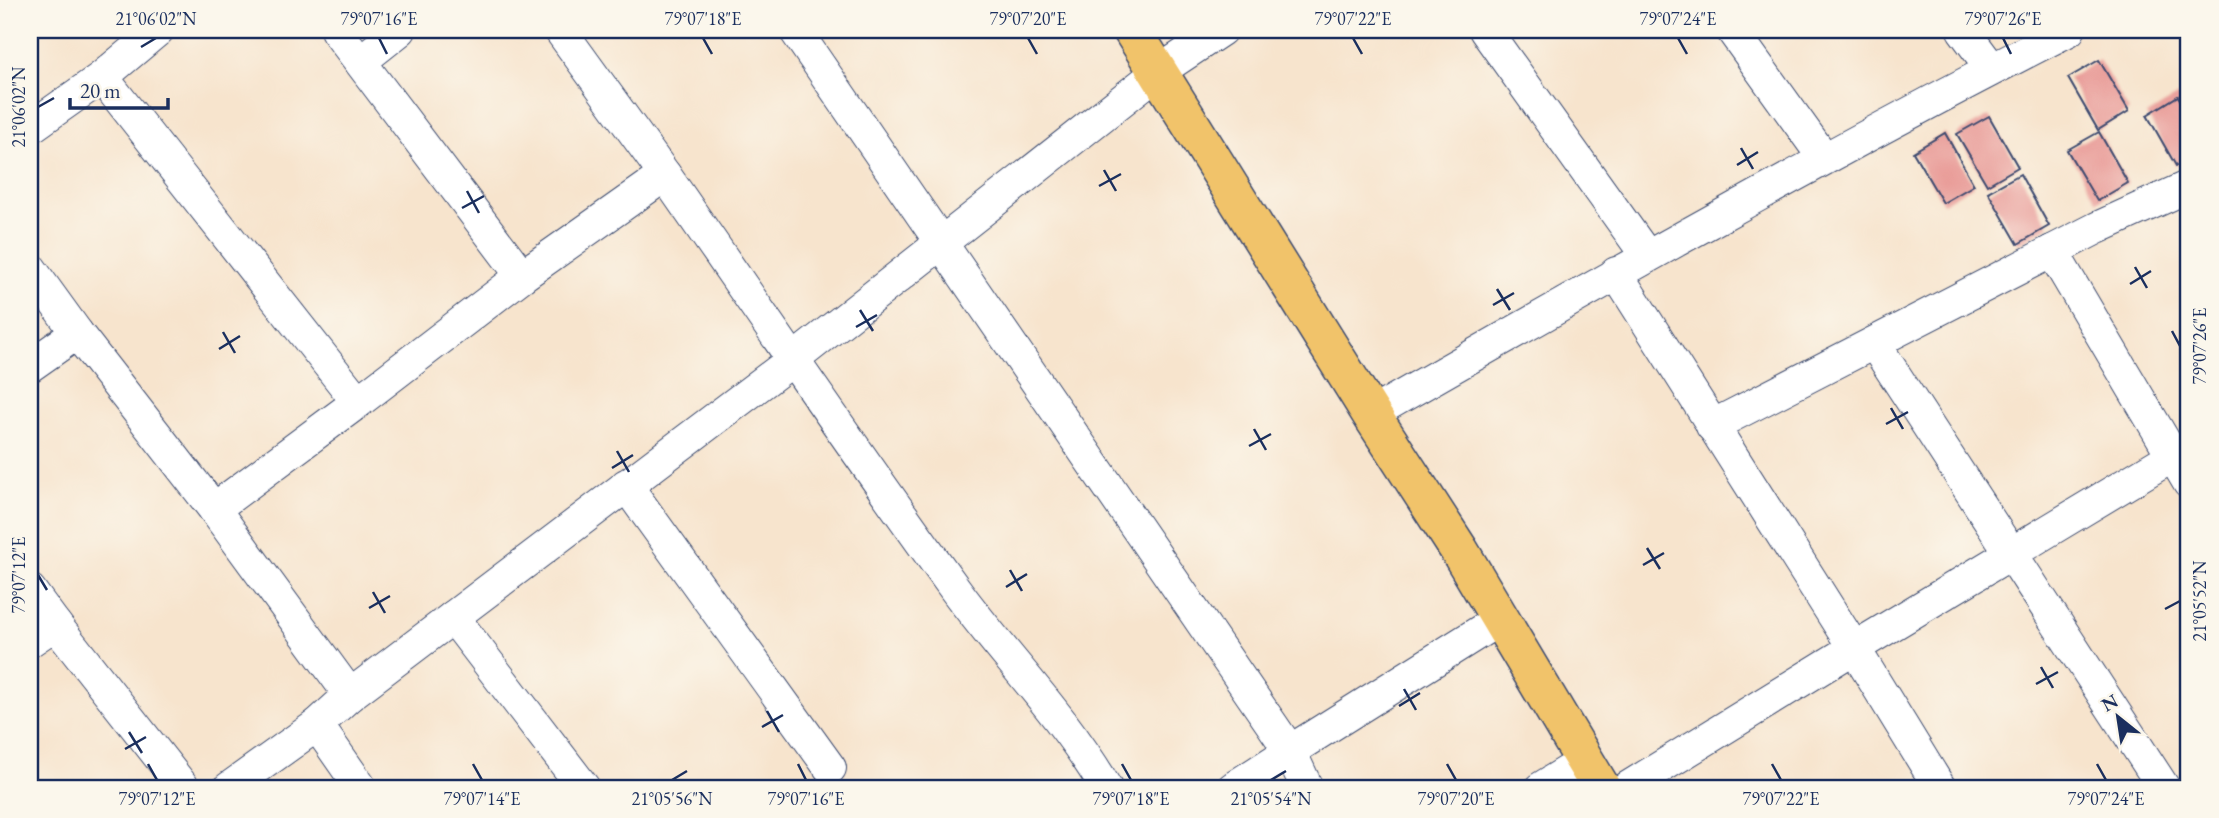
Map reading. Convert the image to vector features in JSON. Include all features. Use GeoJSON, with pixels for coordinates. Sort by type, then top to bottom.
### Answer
{"type":"FeatureCollection","features":[{"type":"Feature","properties":{"kind":"main road"},"geometry":{"type":"LineString","coordinates":[[1132,30],[1459,550],[1593,775]]}},
{"type":"Feature","properties":{"kind":"street"},"geometry":{"type":"LineString","coordinates":[[30,128],[102,77],[158,30]]}},
{"type":"Feature","properties":{"kind":"street"},"geometry":{"type":"LineString","coordinates":[[336,30],[522,276]]}},
{"type":"Feature","properties":{"kind":"street"},"geometry":{"type":"LineString","coordinates":[[361,61],[400,30]]}},
{"type":"Feature","properties":{"kind":"street"},"geometry":{"type":"LineString","coordinates":[[560,30],[665,175],[879,484],[983,627],[1084,750],[1106,788]]}},
{"type":"Feature","properties":{"kind":"street"},"geometry":{"type":"LineString","coordinates":[[795,30],[1290,751],[1307,788]]}},
{"type":"Feature","properties":{"kind":"street"},"geometry":{"type":"LineString","coordinates":[[229,788],[317,725],[350,695],[794,359],[1158,72],[1221,30]]}},
{"type":"Feature","properties":{"kind":"street"},"geometry":{"type":"LineString","coordinates":[[1485,30],[1647,256]]}},
{"type":"Feature","properties":{"kind":"street"},"geometry":{"type":"LineString","coordinates":[[1732,30],[1825,158]]}},
{"type":"Feature","properties":{"kind":"street"},"geometry":{"type":"LineString","coordinates":[[1963,30],[1992,69]]}},
{"type":"Feature","properties":{"kind":"street"},"geometry":{"type":"LineString","coordinates":[[1371,414],[1616,273],[1825,158],[2068,30]]}},
{"type":"Feature","properties":{"kind":"street"},"geometry":{"type":"LineString","coordinates":[[102,77],[358,402]]}},
{"type":"Feature","properties":{"kind":"street"},"geometry":{"type":"LineString","coordinates":[[214,509],[522,276],[665,175]]}},
{"type":"Feature","properties":{"kind":"street"},"geometry":{"type":"LineString","coordinates":[[1713,426],[2097,228],[2189,186]]}},
{"type":"Feature","properties":{"kind":"street"},"geometry":{"type":"LineString","coordinates":[[2052,251],[2181,451],[2189,483]]}},
{"type":"Feature","properties":{"kind":"street"},"geometry":{"type":"LineString","coordinates":[[30,268],[214,509],[350,695]]}},
{"type":"Feature","properties":{"kind":"street"},"geometry":{"type":"LineString","coordinates":[[1616,273],[1940,788]]}},
{"type":"Feature","properties":{"kind":"street"},"geometry":{"type":"LineString","coordinates":[[30,366],[77,333]]}},
{"type":"Feature","properties":{"kind":"street"},"geometry":{"type":"LineString","coordinates":[[1874,343],[2164,788]]}},
{"type":"Feature","properties":{"kind":"street"},"geometry":{"type":"LineString","coordinates":[[1627,788],[2181,451]]}},
{"type":"Feature","properties":{"kind":"street"},"geometry":{"type":"LineString","coordinates":[[626,485],[830,768]]}},
{"type":"Feature","properties":{"kind":"street"},"geometry":{"type":"LineString","coordinates":[[30,590],[42,632],[184,788]]}},
{"type":"Feature","properties":{"kind":"street"},"geometry":{"type":"LineString","coordinates":[[453,617],[584,788]]}},
{"type":"Feature","properties":{"kind":"street"},"geometry":{"type":"LineString","coordinates":[[1233,788],[1500,619]]}},
{"type":"Feature","properties":{"kind":"street"},"geometry":{"type":"LineString","coordinates":[[317,725],[361,788]]}},
{"type":"Feature","properties":{"kind":"street"},"geometry":{"type":"LineString","coordinates":[[1541,788],[1593,775]]}},
{"type":"Feature","properties":{"kind":"building"},"geometry":{"type":"Polygon","coordinates":[[[2099,60],[2129,111],[2098,130],[2068,78],[2099,60]]]}},
{"type":"Feature","properties":{"kind":"building"},"geometry":{"type":"Polygon","coordinates":[[[2178,96],[2189,115],[2189,159],[2176,166],[2147,115],[2178,96]]]}},
{"type":"Feature","properties":{"kind":"building"},"geometry":{"type":"Polygon","coordinates":[[[1989,116],[2018,167],[1987,185],[1957,134],[1989,116]]]}},
{"type":"Feature","properties":{"kind":"building"},"geometry":{"type":"Polygon","coordinates":[[[2099,132],[2128,183],[2097,201],[2067,150],[2099,132]]]}},
{"type":"Feature","properties":{"kind":"building"},"geometry":{"type":"Polygon","coordinates":[[[1945,133],[1974,185],[1943,203],[1913,152],[1945,133]]]}},
{"type":"Feature","properties":{"kind":"building"},"geometry":{"type":"Polygon","coordinates":[[[2020,174],[2049,226],[2018,244],[1988,192],[2020,174]]]}}]}
